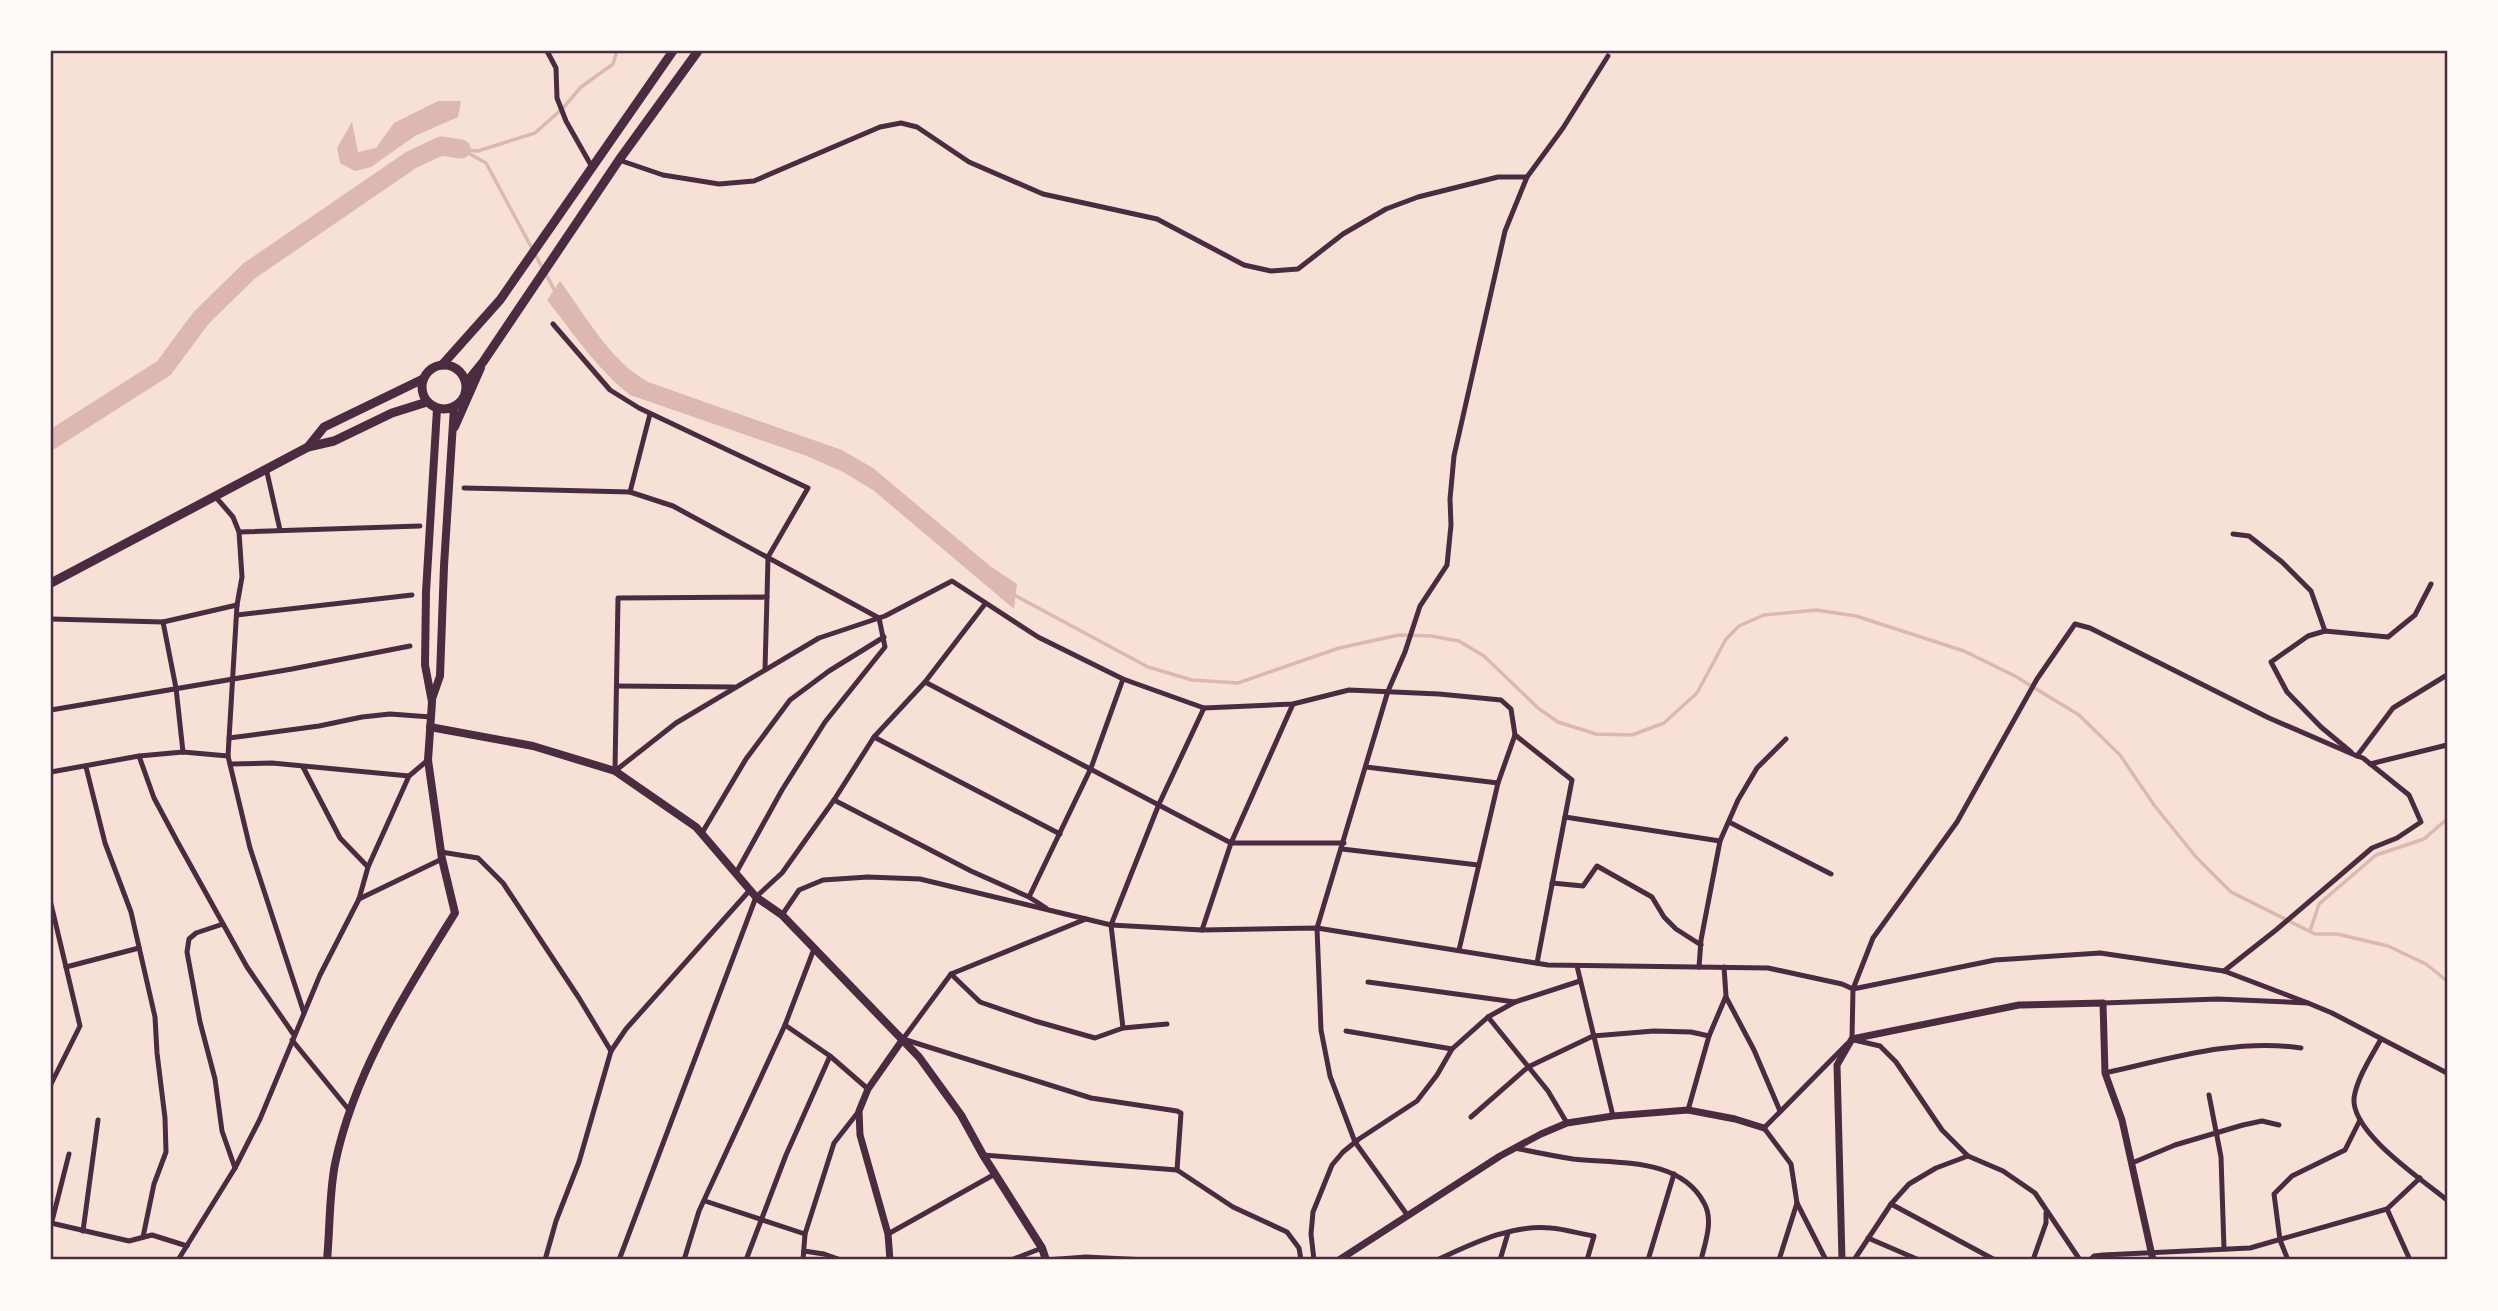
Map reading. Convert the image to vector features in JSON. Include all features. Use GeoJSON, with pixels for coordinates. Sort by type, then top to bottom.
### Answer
{"type":"FeatureCollection","features":[{"type":"Feature","properties":{"kind":"main road"},"geometry":{"type":"LineString","coordinates":[[308,447],[324,427],[423,379],[433,368],[442,365],[500,300],[673,51]]}},
{"type":"Feature","properties":{"kind":"main road"},"geometry":{"type":"LineString","coordinates":[[466,383],[518,311],[618,160],[698,51]]}},
{"type":"Feature","properties":{"kind":"main road"},"geometry":{"type":"LineString","coordinates":[[453,433],[483,362]]}},
{"type":"Feature","properties":{"kind":"main road"},"geometry":{"type":"LineString","coordinates":[[423,379],[422,393],[427,401],[437,409],[454,407],[463,400],[466,383],[460,372],[442,365]]}},
{"type":"Feature","properties":{"kind":"main road"},"geometry":{"type":"LineString","coordinates":[[51,583],[266,467],[308,447],[334,441],[392,413],[427,401]]}},
{"type":"Feature","properties":{"kind":"main road"},"geometry":{"type":"LineString","coordinates":[[327,1260],[335,1166],[349,1110],[391,1018],[455,913],[442,855],[428,760],[432,702],[440,676],[454,407]]}},
{"type":"Feature","properties":{"kind":"main road"},"geometry":{"type":"LineString","coordinates":[[432,702],[425,665],[426,592],[437,409]]}},
{"type":"Feature","properties":{"kind":"main road"},"geometry":{"type":"LineString","coordinates":[[430,727],[533,746],[615,771],[696,827],[753,893],[782,915],[903,1039],[961,1115],[1042,1248],[1046,1260]]}},
{"type":"Feature","properties":{"kind":"street"},"geometry":{"type":"LineString","coordinates":[[547,51],[556,68],[557,98],[566,121],[592,167]]}},
{"type":"Feature","properties":{"kind":"street"},"geometry":{"type":"LineString","coordinates":[[1408,1217],[1355,1142],[1330,1076],[1321,1030],[1317,928],[1388,691],[1405,652],[1420,606],[1447,565],[1454,456],[1505,232],[1527,177],[1563,128],[1608,56]]}},
{"type":"Feature","properties":{"kind":"street"},"geometry":{"type":"LineString","coordinates":[[618,160],[663,175],[719,184],[754,181],[880,127],[901,123],[917,127],[969,162],[1043,194],[1157,219],[1244,265],[1271,271],[1298,269],[1343,234],[1386,209],[1418,197],[1498,177],[1527,177]]}},
{"type":"Feature","properties":{"kind":"street"},"geometry":{"type":"LineString","coordinates":[[553,324],[610,390],[650,414],[808,488],[768,557],[765,669]]}},
{"type":"Feature","properties":{"kind":"street"},"geometry":{"type":"LineString","coordinates":[[629,492],[650,414]]}},
{"type":"Feature","properties":{"kind":"street"},"geometry":{"type":"LineString","coordinates":[[266,467],[280,530]]}},
{"type":"Feature","properties":{"kind":"street"},"geometry":{"type":"LineString","coordinates":[[464,488],[629,492],[673,506],[879,618],[885,647],[881,655],[825,722],[782,790],[736,873]]}},
{"type":"Feature","properties":{"kind":"street"},"geometry":{"type":"LineString","coordinates":[[214,495],[233,517],[239,532],[242,577],[237,605],[228,756],[250,848],[304,1013]]}},
{"type":"Feature","properties":{"kind":"street"},"geometry":{"type":"LineString","coordinates":[[239,532],[420,526]]}},
{"type":"Feature","properties":{"kind":"street"},"geometry":{"type":"LineString","coordinates":[[2233,534],[2249,536],[2282,562],[2311,591],[2325,631]]}},
{"type":"Feature","properties":{"kind":"street"},"geometry":{"type":"LineString","coordinates":[[615,771],[676,723],[819,638],[879,618],[953,581],[1038,637],[1123,679],[1204,708],[1293,704],[1349,690],[1501,700],[1511,709],[1516,735],[1497,783],[1459,950]]}},
{"type":"Feature","properties":{"kind":"street"},"geometry":{"type":"LineString","coordinates":[[2224,971],[2372,848],[2398,838],[2421,822],[2409,795],[2320,727],[2287,692],[2271,662],[2308,636],[2325,631],[2388,637],[2416,615],[2431,584]]}},
{"type":"Feature","properties":{"kind":"street"},"geometry":{"type":"LineString","coordinates":[[237,615],[412,595]]}},
{"type":"Feature","properties":{"kind":"street"},"geometry":{"type":"LineString","coordinates":[[615,771],[618,598],[767,597]]}},
{"type":"Feature","properties":{"kind":"street"},"geometry":{"type":"LineString","coordinates":[[545,1260],[556,1221],[579,1162],[611,1051],[626,1029],[753,893],[782,873],[834,800],[873,737],[925,682],[985,604]]}},
{"type":"Feature","properties":{"kind":"street"},"geometry":{"type":"LineString","coordinates":[[51,618],[163,622],[237,605]]}},
{"type":"Feature","properties":{"kind":"street"},"geometry":{"type":"LineString","coordinates":[[163,622],[176,688],[183,752]]}},
{"type":"Feature","properties":{"kind":"street"},"geometry":{"type":"LineString","coordinates":[[1842,1260],[1837,1065],[1852,1039],[1853,989],[1873,938],[1957,822],[2037,679],[2075,624],[2090,628],[2269,718],[2357,756]]}},
{"type":"Feature","properties":{"kind":"street"},"geometry":{"type":"LineString","coordinates":[[702,833],[746,759],[790,700],[829,671],[884,637]]}},
{"type":"Feature","properties":{"kind":"street"},"geometry":{"type":"LineString","coordinates":[[51,710],[410,646]]}},
{"type":"Feature","properties":{"kind":"street"},"geometry":{"type":"LineString","coordinates":[[2357,756],[2393,708],[2447,675]]}},
{"type":"Feature","properties":{"kind":"street"},"geometry":{"type":"LineString","coordinates":[[1029,897],[1091,768],[1123,679]]}},
{"type":"Feature","properties":{"kind":"street"},"geometry":{"type":"LineString","coordinates":[[925,682],[1231,843],[1343,846],[1478,865]]}},
{"type":"Feature","properties":{"kind":"street"},"geometry":{"type":"LineString","coordinates":[[618,685],[736,687]]}},
{"type":"Feature","properties":{"kind":"street"},"geometry":{"type":"LineString","coordinates":[[1202,930],[1231,843],[1293,704]]}},
{"type":"Feature","properties":{"kind":"street"},"geometry":{"type":"LineString","coordinates":[[1123,1028],[1111,925],[1158,804],[1204,708]]}},
{"type":"Feature","properties":{"kind":"street"},"geometry":{"type":"LineString","coordinates":[[229,738],[390,714],[431,717]]}},
{"type":"Feature","properties":{"kind":"street"},"geometry":{"type":"LineString","coordinates":[[1516,735],[1572,780],[1537,963]]}},
{"type":"Feature","properties":{"kind":"street"},"geometry":{"type":"LineString","coordinates":[[873,737],[1059,834]]}},
{"type":"Feature","properties":{"kind":"street"},"geometry":{"type":"LineString","coordinates":[[1699,967],[1720,841],[1757,768],[1786,739]]}},
{"type":"Feature","properties":{"kind":"street"},"geometry":{"type":"LineString","coordinates":[[2370,764],[2447,745]]}},
{"type":"Feature","properties":{"kind":"street"},"geometry":{"type":"LineString","coordinates":[[51,772],[139,756],[183,752],[228,756]]}},
{"type":"Feature","properties":{"kind":"street"},"geometry":{"type":"LineString","coordinates":[[139,756],[153,798],[247,967],[293,1038],[349,1110]]}},
{"type":"Feature","properties":{"kind":"street"},"geometry":{"type":"LineString","coordinates":[[178,1260],[235,1168],[260,1119],[304,1013],[359,899],[368,867],[408,776],[428,760]]}},
{"type":"Feature","properties":{"kind":"street"},"geometry":{"type":"LineString","coordinates":[[230,764],[272,763],[408,776]]}},
{"type":"Feature","properties":{"kind":"street"},"geometry":{"type":"LineString","coordinates":[[86,767],[104,843],[122,884],[155,1017],[166,1152],[154,1184],[143,1237]]}},
{"type":"Feature","properties":{"kind":"street"},"geometry":{"type":"LineString","coordinates":[[303,767],[341,838],[368,867]]}},
{"type":"Feature","properties":{"kind":"street"},"geometry":{"type":"LineString","coordinates":[[1366,767],[1497,783]]}},
{"type":"Feature","properties":{"kind":"street"},"geometry":{"type":"LineString","coordinates":[[834,800],[971,871],[1029,897],[1051,911]]}},
{"type":"Feature","properties":{"kind":"street"},"geometry":{"type":"LineString","coordinates":[[1565,817],[1720,841]]}},
{"type":"Feature","properties":{"kind":"street"},"geometry":{"type":"LineString","coordinates":[[1729,822],[1831,874]]}},
{"type":"Feature","properties":{"kind":"street"},"geometry":{"type":"LineString","coordinates":[[359,899],[442,855],[478,858],[503,883],[611,1051]]}},
{"type":"Feature","properties":{"kind":"street"},"geometry":{"type":"LineString","coordinates":[[1552,883],[1583,886],[1597,866],[1652,897],[1676,929],[1701,945]]}},
{"type":"Feature","properties":{"kind":"street"},"geometry":{"type":"LineString","coordinates":[[782,915],[799,890],[823,880],[868,877],[920,879],[1111,925],[1202,930],[1317,928],[1537,963],[1577,966],[1768,968],[1842,984],[1853,989],[1995,960],[2100,953],[2224,971],[2332,1013],[2447,1073]]}},
{"type":"Feature","properties":{"kind":"street"},"geometry":{"type":"LineString","coordinates":[[619,1260],[753,893]]}},
{"type":"Feature","properties":{"kind":"street"},"geometry":{"type":"LineString","coordinates":[[51,904],[80,1026],[51,1084]]}},
{"type":"Feature","properties":{"kind":"street"},"geometry":{"type":"LineString","coordinates":[[803,1260],[805,1234],[834,1143],[859,1111],[868,1089],[951,974],[1086,919]]}},
{"type":"Feature","properties":{"kind":"street"},"geometry":{"type":"LineString","coordinates":[[223,924],[196,933],[189,939],[187,952],[200,1022],[215,1079],[222,1131],[235,1168]]}},
{"type":"Feature","properties":{"kind":"street"},"geometry":{"type":"LineString","coordinates":[[51,935],[59,934]]}},
{"type":"Feature","properties":{"kind":"street"},"geometry":{"type":"LineString","coordinates":[[66,967],[139,948]]}},
{"type":"Feature","properties":{"kind":"street"},"geometry":{"type":"LineString","coordinates":[[684,1260],[699,1211],[785,1026],[814,949]]}},
{"type":"Feature","properties":{"kind":"street"},"geometry":{"type":"LineString","coordinates":[[1577,966],[1613,1116]]}},
{"type":"Feature","properties":{"kind":"street"},"geometry":{"type":"LineString","coordinates":[[1724,967],[1726,996],[1755,1050],[1780,1111]]}},
{"type":"Feature","properties":{"kind":"street"},"geometry":{"type":"LineString","coordinates":[[951,974],[980,1002],[1095,1038],[1123,1028],[1167,1024]]}},
{"type":"Feature","properties":{"kind":"street"},"geometry":{"type":"LineString","coordinates":[[1314,1260],[1311,1234],[1313,1212],[1332,1165],[1355,1142],[1417,1101],[1452,1049],[1488,1017],[1515,1002],[1580,981]]}},
{"type":"Feature","properties":{"kind":"street"},"geometry":{"type":"LineString","coordinates":[[1368,982],[1515,1002]]}},
{"type":"Feature","properties":{"kind":"street"},"geometry":{"type":"LineString","coordinates":[[1688,1110],[1709,1036],[1726,996]]}},
{"type":"Feature","properties":{"kind":"street"},"geometry":{"type":"LineString","coordinates":[[1764,1128],[1852,1039],[2019,1005],[2218,999],[2308,1003]]}},
{"type":"Feature","properties":{"kind":"street"},"geometry":{"type":"LineString","coordinates":[[2103,1003],[2105,1073],[2122,1120],[2152,1256]]}},
{"type":"Feature","properties":{"kind":"street"},"geometry":{"type":"LineString","coordinates":[[1488,1017],[1548,1091],[1567,1123]]}},
{"type":"Feature","properties":{"kind":"street"},"geometry":{"type":"LineString","coordinates":[[785,1026],[830,1056],[868,1089]]}},
{"type":"Feature","properties":{"kind":"street"},"geometry":{"type":"LineString","coordinates":[[1346,1031],[1452,1049]]}},
{"type":"Feature","properties":{"kind":"street"},"geometry":{"type":"LineString","coordinates":[[1471,1117],[1528,1067],[1594,1035],[1691,1031],[1709,1036]]}},
{"type":"Feature","properties":{"kind":"street"},"geometry":{"type":"LineString","coordinates":[[903,1039],[1091,1098],[1177,1111],[1181,1113],[1177,1170]]}},
{"type":"Feature","properties":{"kind":"street"},"geometry":{"type":"LineString","coordinates":[[1852,1039],[1880,1046],[1896,1062],[1942,1130],[1968,1156],[2003,1171],[2035,1193],[2080,1260]]}},
{"type":"Feature","properties":{"kind":"street"},"geometry":{"type":"LineString","coordinates":[[2381,1039],[2364,1069],[2354,1098],[2356,1113],[2385,1151],[2447,1200]]}},
{"type":"Feature","properties":{"kind":"street"},"geometry":{"type":"LineString","coordinates":[[2105,1073],[2244,1045],[2278,1044],[2301,1048]]}},
{"type":"Feature","properties":{"kind":"street"},"geometry":{"type":"LineString","coordinates":[[746,1260],[830,1056]]}},
{"type":"Feature","properties":{"kind":"street"},"geometry":{"type":"LineString","coordinates":[[2209,1095],[2223,1181],[2224,1249]]}},
{"type":"Feature","properties":{"kind":"street"},"geometry":{"type":"LineString","coordinates":[[1339,1260],[1514,1148],[1567,1123],[1688,1110],[1764,1128],[1791,1164],[1797,1203],[1826,1260]]}},
{"type":"Feature","properties":{"kind":"street"},"geometry":{"type":"LineString","coordinates":[[859,1111],[860,1135],[888,1234],[890,1260]]}},
{"type":"Feature","properties":{"kind":"street"},"geometry":{"type":"LineString","coordinates":[[83,1231],[98,1120]]}},
{"type":"Feature","properties":{"kind":"street"},"geometry":{"type":"LineString","coordinates":[[2288,1260],[2280,1240],[2274,1194],[2292,1176],[2345,1150],[2360,1120]]}},
{"type":"Feature","properties":{"kind":"street"},"geometry":{"type":"LineString","coordinates":[[2132,1163],[2175,1145],[2262,1121],[2279,1125]]}},
{"type":"Feature","properties":{"kind":"street"},"geometry":{"type":"LineString","coordinates":[[1514,1148],[1572,1158],[1650,1165],[1674,1174],[1705,1203],[1709,1226],[1700,1260]]}},
{"type":"Feature","properties":{"kind":"street"},"geometry":{"type":"LineString","coordinates":[[69,1154],[52,1224],[129,1241],[152,1235],[187,1246]]}},
{"type":"Feature","properties":{"kind":"street"},"geometry":{"type":"LineString","coordinates":[[983,1155],[1177,1170],[1233,1207],[1287,1231],[1299,1248],[1301,1260]]}},
{"type":"Feature","properties":{"kind":"street"},"geometry":{"type":"LineString","coordinates":[[1854,1260],[1891,1204],[1909,1184],[1936,1168],[1968,1156]]}},
{"type":"Feature","properties":{"kind":"street"},"geometry":{"type":"LineString","coordinates":[[888,1234],[995,1174]]}},
{"type":"Feature","properties":{"kind":"street"},"geometry":{"type":"LineString","coordinates":[[1648,1260],[1674,1174]]}},
{"type":"Feature","properties":{"kind":"street"},"geometry":{"type":"LineString","coordinates":[[2090,1260],[2094,1256],[2152,1256],[2250,1248],[2387,1209],[2420,1178]]}},
{"type":"Feature","properties":{"kind":"street"},"geometry":{"type":"LineString","coordinates":[[705,1201],[805,1234]]}},
{"type":"Feature","properties":{"kind":"street"},"geometry":{"type":"LineString","coordinates":[[1779,1260],[1797,1203]]}},
{"type":"Feature","properties":{"kind":"street"},"geometry":{"type":"LineString","coordinates":[[1891,1204],[1995,1260]]}},
{"type":"Feature","properties":{"kind":"street"},"geometry":{"type":"LineString","coordinates":[[2387,1209],[2410,1260]]}},
{"type":"Feature","properties":{"kind":"street"},"geometry":{"type":"LineString","coordinates":[[2034,1260],[2046,1223],[2046,1212]]}},
{"type":"Feature","properties":{"kind":"street"},"geometry":{"type":"LineString","coordinates":[[1437,1260],[1488,1237],[1532,1228],[1551,1228],[1594,1236],[1587,1260]]}},
{"type":"Feature","properties":{"kind":"street"},"geometry":{"type":"LineString","coordinates":[[1500,1260],[1508,1233]]}},
{"type":"Feature","properties":{"kind":"street"},"geometry":{"type":"LineString","coordinates":[[1868,1238],[1919,1260]]}},
{"type":"Feature","properties":{"kind":"street"},"geometry":{"type":"LineString","coordinates":[[1011,1260],[1042,1248]]}},
{"type":"Feature","properties":{"kind":"street"},"geometry":{"type":"LineString","coordinates":[[804,1251],[841,1260]]}},
{"type":"Feature","properties":{"kind":"street"},"geometry":{"type":"LineString","coordinates":[[1046,1260],[1086,1257],[1147,1260]]}},
{"type":"Feature","properties":{"kind":"shaded area"},"geometry":{"type":"Polygon","coordinates":[[[438,101],[461,101],[458,117],[415,136],[371,167],[355,171],[340,163],[337,148],[352,122],[358,152],[376,148],[394,123],[438,101]]]}},
{"type":"Feature","properties":{"kind":"shaded area"},"geometry":{"type":"Polygon","coordinates":[[[560,281],[610,350],[634,373],[648,382],[842,450],[873,468],[990,566],[1017,584],[1014,609],[873,490],[843,472],[807,456],[630,395],[596,362],[547,300],[560,281]]]}},
{"type":"Feature","properties":{"kind":"waterway"},"geometry":{"type":"LineString","coordinates":[[466,150],[478,151],[535,133],[563,108],[581,87],[613,64],[617,51]]}},
{"type":"Feature","properties":{"kind":"waterway"},"geometry":{"type":"LineString","coordinates":[[51,440],[164,368],[201,318],[249,271],[411,160],[441,146],[461,149]]}},
{"type":"Feature","properties":{"kind":"waterway"},"geometry":{"type":"LineString","coordinates":[[461,149],[486,163],[556,293]]}},
{"type":"Feature","properties":{"kind":"waterway"},"geometry":{"type":"LineString","coordinates":[[1014,595],[1148,667],[1192,680],[1238,683],[1339,648],[1399,635],[1431,636],[1459,641],[1484,656],[1538,708],[1558,722],[1596,734],[1632,735],[1664,723],[1697,693],[1726,639],[1739,626],[1764,615],[1816,610],[1856,616],[1964,651],[2015,676],[2079,715],[2120,755],[2154,805],[2196,857],[2231,892],[2315,934],[2337,934],[2388,946],[2426,964],[2447,981]]}},
{"type":"Feature","properties":{"kind":"waterway"},"geometry":{"type":"LineString","coordinates":[[2310,931],[2319,904],[2376,855],[2424,839],[2447,819]]}}]}
